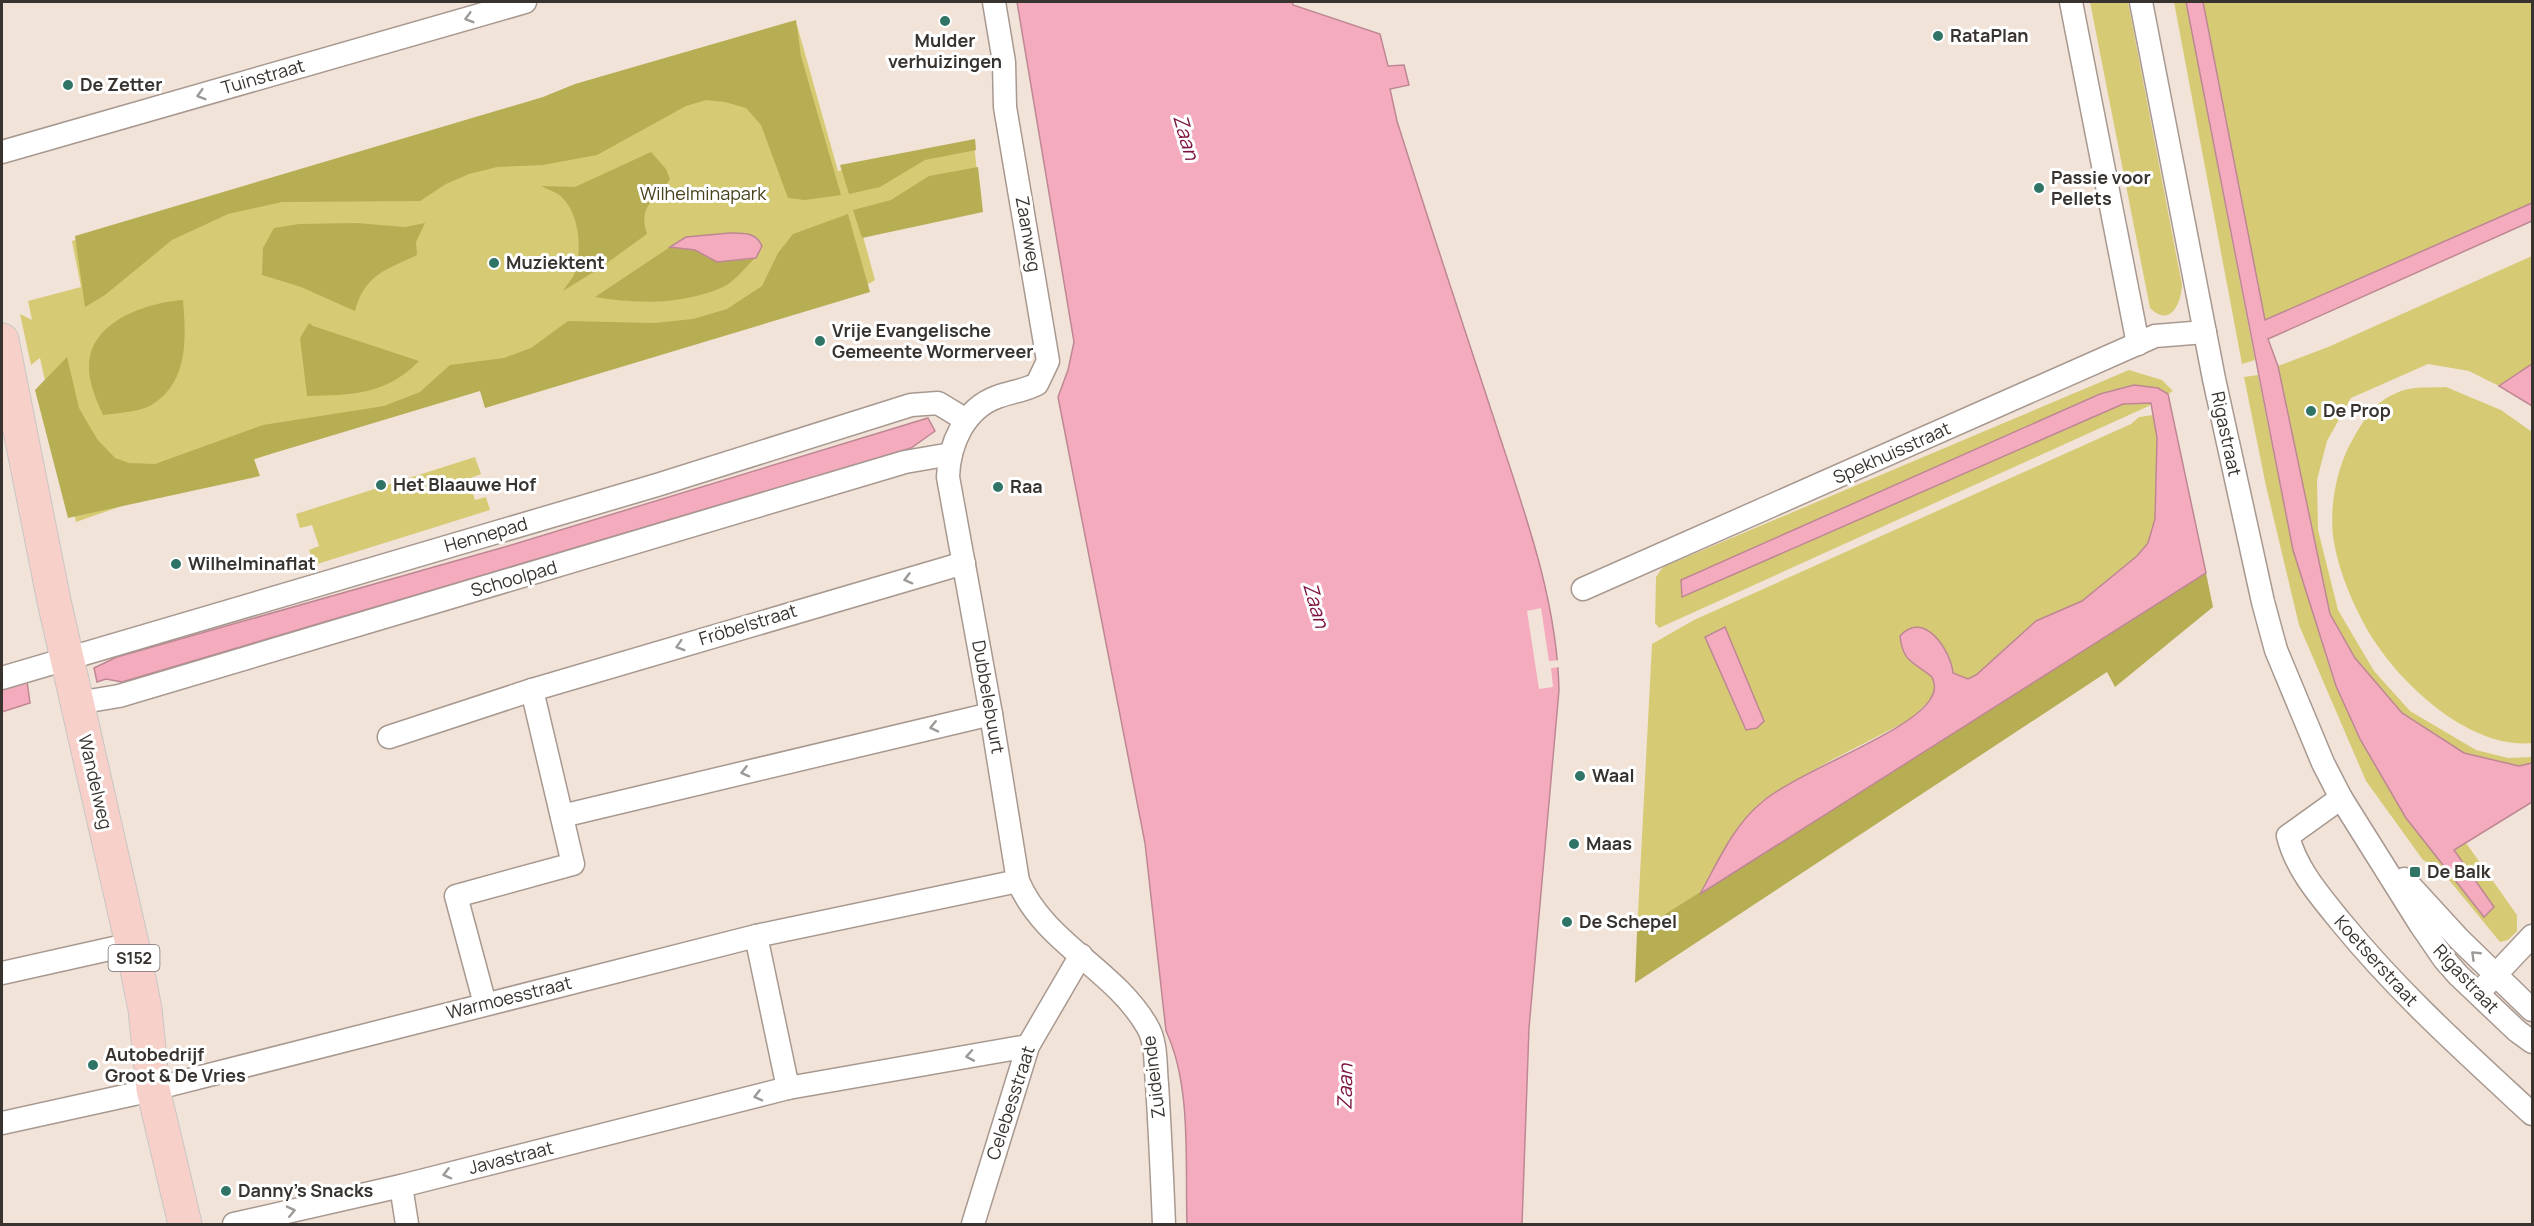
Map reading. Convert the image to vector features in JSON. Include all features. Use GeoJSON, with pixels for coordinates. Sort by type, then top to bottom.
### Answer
{"type":"FeatureCollection","features":[{"type":"Feature","properties":{"kind":"main road","name":"Wandelweg"},"geometry":{"type":"LineString","coordinates":[[2,340],[72,680],[132,944],[145,1009],[153,1089],[185,1224]]}},
{"type":"Feature","properties":{"kind":"street","name":"Tuinstraat"},"geometry":{"type":"LineString","coordinates":[[2,152],[525,2]]}},
{"type":"Feature","properties":{"kind":"street","name":"Zaanweg"},"geometry":{"type":"LineString","coordinates":[[966,420],[989,400],[1037,384],[1048,361],[1005,107],[1004,62],[994,2]]}},
{"type":"Feature","properties":{"kind":"street"},"geometry":{"type":"LineString","coordinates":[[2071,2],[2139,344]]}},
{"type":"Feature","properties":{"kind":"street","name":"Rigastraat"},"geometry":{"type":"LineString","coordinates":[[2141,2],[2205,332],[2263,602],[2276,650],[2323,762],[2341,798],[2444,959],[2478,994],[2532,1042]]}},
{"type":"Feature","properties":{"kind":"street","name":"Spekhuisstraat"},"geometry":{"type":"LineString","coordinates":[[1583,589],[2155,336],[2205,332]]}},
{"type":"Feature","properties":{"kind":"street","name":"Hennepad"},"geometry":{"type":"LineString","coordinates":[[2,678],[72,680],[657,485],[911,405],[938,403],[966,420]]}},
{"type":"Feature","properties":{"kind":"street","name":"Dubbelebuurt"},"geometry":{"type":"LineString","coordinates":[[966,420],[951,453],[948,477],[992,714],[1018,881],[1026,900],[1040,918],[1081,955]]}},
{"type":"Feature","properties":{"kind":"street","name":"Schoolpad"},"geometry":{"type":"LineString","coordinates":[[72,680],[118,696],[905,462],[951,453]]}},
{"type":"Feature","properties":{"kind":"street","name":"Fröbelstraat"},"geometry":{"type":"LineString","coordinates":[[389,737],[532,690],[964,563]]}},
{"type":"Feature","properties":{"kind":"street"},"geometry":{"type":"LineString","coordinates":[[485,1004],[456,896],[573,864],[532,690]]}},
{"type":"Feature","properties":{"kind":"street"},"geometry":{"type":"LineString","coordinates":[[562,816],[992,714]]}},
{"type":"Feature","properties":{"kind":"street","name":"Koetserstraat"},"geometry":{"type":"LineString","coordinates":[[2341,798],[2288,836],[2304,872],[2362,948],[2406,997],[2532,1114]]}},
{"type":"Feature","properties":{"kind":"street","name":"Rigastraat"},"geometry":{"type":"LineString","coordinates":[[2372,845],[2458,939],[2532,1010]]}},
{"type":"Feature","properties":{"kind":"street","name":"Warmoesstraat"},"geometry":{"type":"LineString","coordinates":[[2,1123],[153,1089],[756,936],[1018,881]]}},
{"type":"Feature","properties":{"kind":"street"},"geometry":{"type":"LineString","coordinates":[[756,936],[788,1088]]}},
{"type":"Feature","properties":{"kind":"street"},"geometry":{"type":"LineString","coordinates":[[2478,994],[2532,936]]}},
{"type":"Feature","properties":{"kind":"street"},"geometry":{"type":"LineString","coordinates":[[2,973],[132,944]]}},
{"type":"Feature","properties":{"kind":"street","name":"Celebesstraat"},"geometry":{"type":"LineString","coordinates":[[973,1224],[1028,1046],[1081,955]]}},
{"type":"Feature","properties":{"kind":"street","name":"Zuideinde"},"geometry":{"type":"LineString","coordinates":[[1081,955],[1121,992],[1149,1028],[1154,1045],[1160,1123],[1164,1224]]}},
{"type":"Feature","properties":{"kind":"street","name":"Javastraat"},"geometry":{"type":"LineString","coordinates":[[234,1224],[401,1186],[788,1088],[1028,1046]]}},
{"type":"Feature","properties":{"kind":"street"},"geometry":{"type":"LineString","coordinates":[[401,1186],[407,1224]]}},
{"type":"Feature","properties":{"kind":"green space"},"geometry":{"type":"Polygon","coordinates":[[[2090,2],[2128,2],[2182,285],[2177,306],[2169,315],[2157,314],[2150,308],[2090,2]]]}},
{"type":"Feature","properties":{"kind":"green space"},"geometry":{"type":"Polygon","coordinates":[[[2174,2],[2186,2],[2255,360],[2242,364],[2174,2]]]}},
{"type":"Feature","properties":{"kind":"green space"},"geometry":{"type":"Polygon","coordinates":[[[2203,2],[2532,2],[2532,204],[2265,320],[2203,2]]]}},
{"type":"Feature","properties":{"kind":"green space","name":"Wilhelminapark"},"geometry":{"type":"Polygon","coordinates":[[[797,25],[838,171],[974,144],[981,209],[861,229],[875,280],[853,294],[483,388],[287,448],[76,522],[40,358],[31,365],[20,314],[32,320],[28,301],[81,287],[72,241],[797,25]]]}},
{"type":"Feature","properties":{"kind":"green space"},"geometry":{"type":"Polygon","coordinates":[[[2532,256],[2532,364],[2499,386],[2469,371],[2428,364],[2351,398],[2327,441],[2317,480],[2318,530],[2338,610],[2374,671],[2410,711],[2476,750],[2508,758],[2532,757],[2532,763],[2519,766],[2464,753],[2402,714],[2355,658],[2330,614],[2278,366],[2328,347],[2532,256]]]}},
{"type":"Feature","properties":{"kind":"green space"},"geometry":{"type":"Polygon","coordinates":[[[2129,370],[2162,380],[2173,391],[2168,394],[2158,388],[2027,444],[2123,404],[2151,402],[2151,405],[1659,628],[1655,623],[1656,577],[1663,567],[2129,370]]]}},
{"type":"Feature","properties":{"kind":"green space"},"geometry":{"type":"Polygon","coordinates":[[[2258,375],[2293,550],[2335,685],[2494,906],[2454,850],[2466,843],[2517,915],[2517,931],[2508,940],[2500,942],[2440,869],[2423,860],[2366,781],[2299,625],[2266,486],[2244,377],[2258,375]]]}},
{"type":"Feature","properties":{"kind":"green space"},"geometry":{"type":"Polygon","coordinates":[[[2446,387],[2501,410],[2532,432],[2532,743],[2509,742],[2487,736],[2464,726],[2422,696],[2388,660],[2368,631],[2355,607],[2336,554],[2332,529],[2335,488],[2348,448],[2363,422],[2378,404],[2401,391],[2446,387]]]}},
{"type":"Feature","properties":{"kind":"green space"},"geometry":{"type":"Polygon","coordinates":[[[2153,415],[2157,438],[2155,519],[2148,543],[2137,556],[2082,601],[2036,621],[1976,675],[1968,679],[1953,673],[1946,650],[1935,638],[1922,629],[1914,627],[1926,672],[1932,676],[1935,688],[1931,699],[1911,719],[1828,762],[1763,800],[1738,828],[1700,894],[1637,932],[1652,644],[1694,620],[2131,424],[2139,417],[2153,415]]]}},
{"type":"Feature","properties":{"kind":"green space"},"geometry":{"type":"Polygon","coordinates":[[[475,457],[481,474],[468,479],[475,500],[486,497],[490,510],[314,565],[309,550],[319,546],[312,525],[300,528],[296,514],[475,457]]]}},
{"type":"Feature","properties":{"kind":"shaded area"},"geometry":{"type":"Polygon","coordinates":[[[796,20],[801,56],[841,195],[805,200],[788,198],[761,125],[746,108],[706,100],[686,106],[597,155],[543,165],[497,167],[469,174],[446,184],[420,201],[282,202],[228,214],[172,240],[105,295],[85,307],[75,236],[543,97],[575,84],[796,20]]]}},
{"type":"Feature","properties":{"kind":"shaded area"},"geometry":{"type":"Polygon","coordinates":[[[975,139],[976,150],[925,160],[880,187],[849,194],[840,165],[975,139]]]}},
{"type":"Feature","properties":{"kind":"shaded area"},"geometry":{"type":"Polygon","coordinates":[[[651,152],[666,169],[670,179],[646,209],[647,234],[563,291],[574,275],[577,265],[578,232],[571,210],[565,201],[558,194],[541,186],[575,187],[651,152]]]}},
{"type":"Feature","properties":{"kind":"shaded area"},"geometry":{"type":"Polygon","coordinates":[[[978,167],[983,212],[862,238],[853,210],[891,200],[929,176],[978,167]]]}},
{"type":"Feature","properties":{"kind":"shaded area"},"geometry":{"type":"Polygon","coordinates":[[[848,214],[870,292],[485,408],[480,391],[254,459],[260,476],[68,518],[35,390],[67,357],[79,408],[97,439],[115,458],[129,463],[155,464],[263,425],[384,406],[420,392],[450,365],[504,358],[531,348],[568,321],[654,323],[693,319],[727,309],[762,286],[778,253],[793,234],[848,214]]]}},
{"type":"Feature","properties":{"kind":"shaded area"},"geometry":{"type":"Polygon","coordinates":[[[356,223],[405,227],[425,223],[416,242],[417,255],[386,270],[371,281],[359,299],[355,311],[301,287],[262,275],[263,248],[274,228],[299,224],[356,223]]]}},
{"type":"Feature","properties":{"kind":"shaded area"},"geometry":{"type":"Polygon","coordinates":[[[670,247],[695,250],[717,262],[754,259],[727,285],[692,297],[643,302],[595,297],[670,247]]]}},
{"type":"Feature","properties":{"kind":"shaded area"},"geometry":{"type":"Polygon","coordinates":[[[183,300],[185,329],[183,357],[173,383],[165,394],[148,407],[103,415],[93,391],[89,372],[92,350],[99,337],[109,326],[137,310],[183,300]]]}},
{"type":"Feature","properties":{"kind":"shaded area"},"geometry":{"type":"Polygon","coordinates":[[[309,323],[419,361],[394,381],[381,387],[339,395],[307,396],[300,338],[309,323]]]}},
{"type":"Feature","properties":{"kind":"shaded area"},"geometry":{"type":"Polygon","coordinates":[[[2206,573],[2213,607],[2115,687],[2107,672],[1635,983],[1637,932],[2206,573]]]}},
{"type":"Feature","properties":{"kind":"water","name":"Zaan"},"geometry":{"type":"Polygon","coordinates":[[[1017,2],[1292,2],[1293,5],[1380,34],[1388,66],[1404,65],[1409,85],[1390,89],[1397,121],[1528,523],[1546,589],[1557,656],[1559,690],[1529,1028],[1522,1224],[1187,1224],[1184,1100],[1174,1053],[1166,1031],[1145,843],[1058,397],[1068,370],[1074,342],[1017,2]]]}},
{"type":"Feature","properties":{"kind":"water"},"geometry":{"type":"Polygon","coordinates":[[[2186,2],[2203,2],[2265,320],[2532,203],[2532,221],[2268,339],[2278,366],[2330,614],[2355,658],[2402,713],[2464,753],[2519,766],[2532,763],[2532,802],[2454,850],[2494,907],[2484,917],[2406,818],[2360,739],[2336,686],[2293,550],[2186,2]]]}},
{"type":"Feature","properties":{"kind":"water"},"geometry":{"type":"Polygon","coordinates":[[[730,233],[749,234],[756,238],[762,246],[756,258],[717,262],[695,250],[670,247],[686,237],[730,233]]]}},
{"type":"Feature","properties":{"kind":"water"},"geometry":{"type":"Polygon","coordinates":[[[2532,364],[2532,406],[2499,386],[2532,364]]]}},
{"type":"Feature","properties":{"kind":"water"},"geometry":{"type":"Polygon","coordinates":[[[2134,385],[2158,388],[2168,394],[2206,573],[1700,894],[1734,833],[1761,803],[1800,778],[1902,724],[1920,711],[1931,698],[1934,692],[1932,677],[1906,657],[1901,645],[1900,636],[1909,629],[1918,627],[1935,636],[1947,654],[1953,673],[1968,679],[1976,675],[2036,621],[2082,601],[2137,556],[2148,543],[2155,519],[2157,438],[2151,403],[2123,404],[1682,597],[1681,580],[2100,394],[2134,385]]]}},
{"type":"Feature","properties":{"kind":"water"},"geometry":{"type":"Polygon","coordinates":[[[928,418],[935,431],[911,448],[122,682],[106,679],[97,682],[94,668],[117,657],[508,546],[928,418]]]}},
{"type":"Feature","properties":{"kind":"water"},"geometry":{"type":"Polygon","coordinates":[[[1725,627],[1764,721],[1757,728],[1746,730],[1705,637],[1725,627]]]}},
{"type":"Feature","properties":{"kind":"water"},"geometry":{"type":"Polygon","coordinates":[[[27,681],[30,703],[2,712],[2,689],[27,681]]]}},
{"type":"Feature","properties":{"kind":"pier"},"geometry":{"type":"Polygon","coordinates":[[[1541,608],[1549,661],[1561,660],[1561,667],[1551,668],[1553,687],[1539,689],[1527,611],[1541,608]]]}},
{"type":"Feature","properties":{"kind":"place","name":"Mulder verhuizingen"},"geometry":{"type":"Point","coordinates":[945,21]}},
{"type":"Feature","properties":{"kind":"place","name":"RataPlan"},"geometry":{"type":"Point","coordinates":[1938,36]}},
{"type":"Feature","properties":{"kind":"place","name":"De Zetter"},"geometry":{"type":"Point","coordinates":[68,85]}},
{"type":"Feature","properties":{"kind":"place","name":"Passie voor Pellets"},"geometry":{"type":"Point","coordinates":[2039,188]}},
{"type":"Feature","properties":{"kind":"place","name":"Muziektent"},"geometry":{"type":"Point","coordinates":[494,263]}},
{"type":"Feature","properties":{"kind":"place","name":"Vrije Evangelische Gemeente Wormerveer"},"geometry":{"type":"Point","coordinates":[820,341]}},
{"type":"Feature","properties":{"kind":"place","name":"De Prop"},"geometry":{"type":"Point","coordinates":[2311,411]}},
{"type":"Feature","properties":{"kind":"place","name":"Het Blaauwe Hof"},"geometry":{"type":"Point","coordinates":[381,485]}},
{"type":"Feature","properties":{"kind":"place","name":"Raa"},"geometry":{"type":"Point","coordinates":[998,487]}},
{"type":"Feature","properties":{"kind":"place","name":"Wilhelminaflat"},"geometry":{"type":"Point","coordinates":[176,564]}},
{"type":"Feature","properties":{"kind":"place","name":"Waal"},"geometry":{"type":"Point","coordinates":[1580,776]}},
{"type":"Feature","properties":{"kind":"place","name":"Maas"},"geometry":{"type":"Point","coordinates":[1574,844]}},
{"type":"Feature","properties":{"kind":"place","name":"De Balk"},"geometry":{"type":"Point","coordinates":[2415,872]}},
{"type":"Feature","properties":{"kind":"place","name":"De Schepel"},"geometry":{"type":"Point","coordinates":[1567,922]}},
{"type":"Feature","properties":{"kind":"place","name":"Autobedrijf Groot & De Vries"},"geometry":{"type":"Point","coordinates":[93,1065]}},
{"type":"Feature","properties":{"kind":"place","name":"Danny's Snacks"},"geometry":{"type":"Point","coordinates":[226,1191]}}]}
